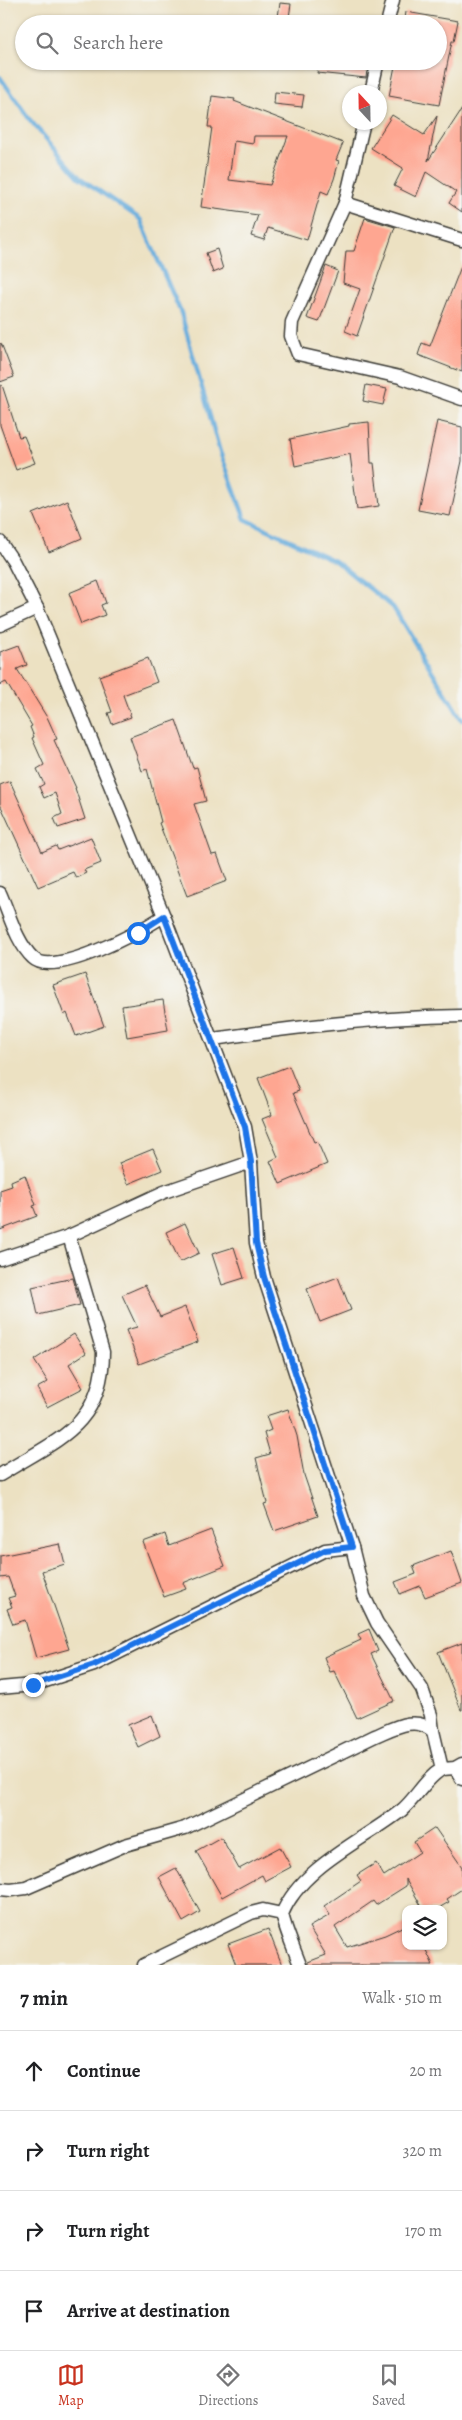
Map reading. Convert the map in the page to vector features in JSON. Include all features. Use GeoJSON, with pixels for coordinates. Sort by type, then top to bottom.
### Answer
{"type":"FeatureCollection","features":[{"type":"Feature","properties":{"kind":"street"},"geometry":{"type":"LineString","coordinates":[[389,15],[393,0]]}},
{"type":"Feature","properties":{"kind":"street"},"geometry":{"type":"LineString","coordinates":[[373,85],[376,70]]}},
{"type":"Feature","properties":{"kind":"street"},"geometry":{"type":"LineString","coordinates":[[362,130],[345,203],[292,322],[291,336],[298,354],[400,377],[462,400]]}},
{"type":"Feature","properties":{"kind":"street"},"geometry":{"type":"LineString","coordinates":[[345,203],[462,240]]}},
{"type":"Feature","properties":{"kind":"street"},"geometry":{"type":"LineString","coordinates":[[0,542],[13,561],[37,608],[213,1039],[245,1127],[251,1162],[256,1243],[264,1277],[352,1547],[364,1596],[377,1623],[422,1689],[431,1716],[433,1731]]}},
{"type":"Feature","properties":{"kind":"street"},"geometry":{"type":"LineString","coordinates":[[0,625],[37,608]]}},
{"type":"Feature","properties":{"kind":"street"},"geometry":{"type":"LineString","coordinates":[[0,893],[22,942],[34,960],[49,964],[67,962],[129,936],[164,916]]}},
{"type":"Feature","properties":{"kind":"street"},"geometry":{"type":"LineString","coordinates":[[213,1039],[295,1027],[394,1017],[462,1016]]}},
{"type":"Feature","properties":{"kind":"street"},"geometry":{"type":"LineString","coordinates":[[0,1260],[69,1236],[164,1192],[251,1162]]}},
{"type":"Feature","properties":{"kind":"street"},"geometry":{"type":"LineString","coordinates":[[0,1475],[68,1432],[87,1413],[96,1397],[103,1366],[103,1352],[69,1236]]}},
{"type":"Feature","properties":{"kind":"street"},"geometry":{"type":"LineString","coordinates":[[1,1687],[33,1685],[94,1665],[325,1550],[352,1547]]}},
{"type":"Feature","properties":{"kind":"street"},"geometry":{"type":"LineString","coordinates":[[0,1889],[26,1888],[125,1845],[185,1828],[375,1736],[407,1723],[426,1725],[433,1731],[455,1770],[432,1775],[404,1809],[354,1843],[298,1887],[282,1914],[285,1928],[300,1965]]}},
{"type":"Feature","properties":{"kind":"street"},"geometry":{"type":"LineString","coordinates":[[144,1965],[251,1913],[263,1910],[282,1914]]}},
{"type":"Feature","properties":{"kind":"building"},"geometry":{"type":"Polygon","coordinates":[[[280,3],[291,4],[289,15],[278,15],[280,3]]]}},
{"type":"Feature","properties":{"kind":"building"},"geometry":{"type":"Polygon","coordinates":[[[406,12],[423,15],[406,15],[406,12]]]}},
{"type":"Feature","properties":{"kind":"building"},"geometry":{"type":"Polygon","coordinates":[[[447,19],[458,21],[454,41],[452,41],[447,66],[447,19]]]}},
{"type":"Feature","properties":{"kind":"building"},"geometry":{"type":"Polygon","coordinates":[[[318,70],[367,70],[366,78],[317,73],[318,70]]]}},
{"type":"Feature","properties":{"kind":"building"},"geometry":{"type":"Polygon","coordinates":[[[394,70],[446,70],[439,105],[389,96],[394,70]]]}},
{"type":"Feature","properties":{"kind":"building"},"geometry":{"type":"Polygon","coordinates":[[[275,92],[304,95],[302,107],[274,104],[275,92]]]}},
{"type":"Feature","properties":{"kind":"building"},"geometry":{"type":"Polygon","coordinates":[[[212,96],[235,99],[234,101],[343,143],[336,160],[339,161],[334,179],[328,194],[321,191],[307,240],[268,228],[264,240],[251,236],[258,215],[201,207],[212,127],[208,127],[212,96]],[[254,136],[253,144],[234,141],[229,180],[270,185],[288,136],[254,136]]]}},
{"type":"Feature","properties":{"kind":"building"},"geometry":{"type":"Polygon","coordinates":[[[462,109],[462,212],[449,203],[456,192],[426,172],[416,197],[394,186],[403,168],[371,148],[382,130],[387,130],[387,123],[392,115],[424,135],[437,116],[428,161],[462,109]]]}},
{"type":"Feature","properties":{"kind":"building"},"geometry":{"type":"Polygon","coordinates":[[[365,218],[395,227],[357,336],[345,331],[360,289],[343,283],[346,251],[354,251],[365,218]]]}},
{"type":"Feature","properties":{"kind":"building"},"geometry":{"type":"Polygon","coordinates":[[[217,249],[223,269],[213,273],[206,253],[217,249]]]}},
{"type":"Feature","properties":{"kind":"building"},"geometry":{"type":"Polygon","coordinates":[[[462,264],[462,372],[418,355],[422,343],[430,346],[462,264]]]}},
{"type":"Feature","properties":{"kind":"building"},"geometry":{"type":"Polygon","coordinates":[[[326,266],[338,271],[319,322],[307,318],[326,266]]]}},
{"type":"Feature","properties":{"kind":"building"},"geometry":{"type":"Polygon","coordinates":[[[0,344],[14,377],[0,382],[0,344]]]}},
{"type":"Feature","properties":{"kind":"building"},"geometry":{"type":"Polygon","coordinates":[[[2,385],[19,437],[24,436],[35,463],[16,470],[0,425],[0,386],[2,385]]]}},
{"type":"Feature","properties":{"kind":"building"},"geometry":{"type":"Polygon","coordinates":[[[366,385],[387,389],[383,405],[363,401],[366,385]]]}},
{"type":"Feature","properties":{"kind":"building"},"geometry":{"type":"Polygon","coordinates":[[[437,421],[462,427],[462,461],[450,516],[418,510],[437,421]]]}},
{"type":"Feature","properties":{"kind":"building"},"geometry":{"type":"Polygon","coordinates":[[[369,422],[371,463],[374,463],[379,506],[357,509],[350,454],[295,466],[290,439],[349,426],[349,424],[369,422]]]}},
{"type":"Feature","properties":{"kind":"building"},"geometry":{"type":"Polygon","coordinates":[[[67,500],[82,538],[49,552],[33,514],[67,500]]]}},
{"type":"Feature","properties":{"kind":"building"},"geometry":{"type":"Polygon","coordinates":[[[98,581],[106,603],[101,605],[105,615],[81,624],[69,593],[98,581]]]}},
{"type":"Feature","properties":{"kind":"building"},"geometry":{"type":"Polygon","coordinates":[[[19,645],[27,665],[17,669],[48,719],[57,739],[54,740],[76,788],[85,819],[58,828],[54,818],[62,814],[55,793],[44,798],[39,787],[44,784],[37,769],[44,765],[32,738],[34,737],[30,727],[32,726],[6,682],[0,685],[0,652],[19,645]]]}},
{"type":"Feature","properties":{"kind":"building"},"geometry":{"type":"Polygon","coordinates":[[[148,658],[157,682],[123,695],[131,717],[112,724],[108,713],[112,712],[99,676],[148,658]]]}},
{"type":"Feature","properties":{"kind":"building"},"geometry":{"type":"Polygon","coordinates":[[[176,720],[193,768],[197,767],[206,801],[194,804],[212,855],[217,854],[227,881],[187,896],[159,823],[161,822],[147,769],[142,771],[130,737],[176,720]]]}},
{"type":"Feature","properties":{"kind":"building"},"geometry":{"type":"Polygon","coordinates":[[[10,781],[42,852],[56,846],[58,850],[91,837],[101,863],[84,870],[86,873],[76,878],[73,872],[38,887],[0,804],[0,785],[10,781]]]}},
{"type":"Feature","properties":{"kind":"building"},"geometry":{"type":"Polygon","coordinates":[[[85,974],[104,1026],[76,1036],[67,1013],[64,1015],[53,985],[85,974]]]}},
{"type":"Feature","properties":{"kind":"building"},"geometry":{"type":"Polygon","coordinates":[[[163,1000],[168,1030],[127,1037],[122,1006],[163,1000]]]}},
{"type":"Feature","properties":{"kind":"building"},"geometry":{"type":"Polygon","coordinates":[[[289,1066],[299,1091],[293,1093],[314,1142],[317,1141],[327,1164],[280,1184],[270,1161],[278,1157],[262,1119],[272,1115],[258,1078],[289,1066]]]}},
{"type":"Feature","properties":{"kind":"building"},"geometry":{"type":"Polygon","coordinates":[[[153,1149],[162,1170],[128,1184],[119,1163],[153,1149]]]}},
{"type":"Feature","properties":{"kind":"building"},"geometry":{"type":"Polygon","coordinates":[[[25,1175],[36,1205],[33,1206],[37,1216],[0,1230],[0,1190],[12,1186],[11,1181],[25,1175]]]}},
{"type":"Feature","properties":{"kind":"building"},"geometry":{"type":"Polygon","coordinates":[[[185,1223],[199,1253],[180,1262],[166,1232],[185,1223]]]}},
{"type":"Feature","properties":{"kind":"building"},"geometry":{"type":"Polygon","coordinates":[[[234,1247],[244,1278],[222,1285],[212,1254],[234,1247]]]}},
{"type":"Feature","properties":{"kind":"building"},"geometry":{"type":"Polygon","coordinates":[[[338,1277],[351,1310],[320,1322],[307,1289],[338,1277]]]}},
{"type":"Feature","properties":{"kind":"building"},"geometry":{"type":"Polygon","coordinates":[[[73,1278],[80,1305],[38,1315],[32,1287],[73,1278]]]}},
{"type":"Feature","properties":{"kind":"building"},"geometry":{"type":"Polygon","coordinates":[[[145,1285],[160,1317],[185,1307],[198,1342],[139,1364],[126,1330],[137,1327],[122,1295],[145,1285]]]}},
{"type":"Feature","properties":{"kind":"building"},"geometry":{"type":"Polygon","coordinates":[[[74,1334],[86,1353],[69,1364],[83,1388],[47,1407],[37,1388],[48,1382],[34,1360],[74,1334]]]}},
{"type":"Feature","properties":{"kind":"building"},"geometry":{"type":"Polygon","coordinates":[[[288,1409],[297,1436],[304,1475],[318,1516],[274,1531],[264,1504],[267,1503],[256,1458],[270,1454],[264,1433],[271,1430],[266,1416],[288,1409]]]}},
{"type":"Feature","properties":{"kind":"building"},"geometry":{"type":"Polygon","coordinates":[[[211,1530],[225,1566],[183,1583],[186,1589],[164,1597],[143,1542],[165,1534],[169,1546],[211,1530]]]}},
{"type":"Feature","properties":{"kind":"building"},"geometry":{"type":"Polygon","coordinates":[[[60,1544],[65,1564],[42,1571],[69,1649],[36,1658],[25,1620],[13,1624],[7,1609],[12,1607],[8,1598],[15,1596],[8,1577],[0,1578],[0,1556],[60,1544]]]}},
{"type":"Feature","properties":{"kind":"building"},"geometry":{"type":"Polygon","coordinates":[[[451,1551],[462,1583],[425,1597],[420,1586],[400,1594],[395,1582],[416,1574],[413,1566],[451,1551]]]}},
{"type":"Feature","properties":{"kind":"building"},"geometry":{"type":"Polygon","coordinates":[[[369,1629],[378,1651],[371,1654],[394,1701],[357,1718],[334,1671],[330,1672],[324,1657],[361,1640],[358,1634],[369,1629]]]}},
{"type":"Feature","properties":{"kind":"building"},"geometry":{"type":"Polygon","coordinates":[[[462,1643],[462,1710],[461,1710],[438,1652],[462,1643]]]}},
{"type":"Feature","properties":{"kind":"building"},"geometry":{"type":"Polygon","coordinates":[[[152,1715],[160,1736],[138,1747],[128,1725],[152,1715]]]}},
{"type":"Feature","properties":{"kind":"building"},"geometry":{"type":"Polygon","coordinates":[[[435,1828],[462,1867],[462,1889],[447,1899],[449,1902],[444,1905],[421,1905],[406,1879],[406,1886],[376,1905],[373,1901],[335,1927],[347,1947],[385,1935],[402,1927],[402,1950],[426,1950],[433,1965],[308,1965],[308,1962],[326,1955],[309,1927],[330,1915],[324,1906],[361,1881],[357,1875],[376,1863],[384,1876],[420,1852],[414,1842],[435,1828]]]}},
{"type":"Feature","properties":{"kind":"building"},"geometry":{"type":"Polygon","coordinates":[[[221,1837],[239,1869],[280,1847],[291,1867],[265,1881],[262,1875],[222,1897],[196,1851],[221,1837]]]}},
{"type":"Feature","properties":{"kind":"building"},"geometry":{"type":"Polygon","coordinates":[[[176,1868],[200,1912],[183,1922],[159,1877],[176,1868]]]}},
{"type":"Feature","properties":{"kind":"building"},"geometry":{"type":"Polygon","coordinates":[[[268,1929],[282,1965],[236,1965],[228,1944],[268,1929]]]}},
{"type":"Feature","properties":{"kind":"waterway"},"geometry":{"type":"LineString","coordinates":[[0,77],[30,120],[79,177],[140,219],[181,313],[220,452],[245,519],[335,561],[393,607],[462,720]]}},
{"type":"Feature","properties":{"kind":"route"},"geometry":{"type":"LineString","coordinates":[[33,1685],[58,1679],[94,1665],[325,1550],[352,1547],[264,1277],[256,1243],[251,1162],[245,1127],[213,1039],[164,916],[138,933]]}}]}
